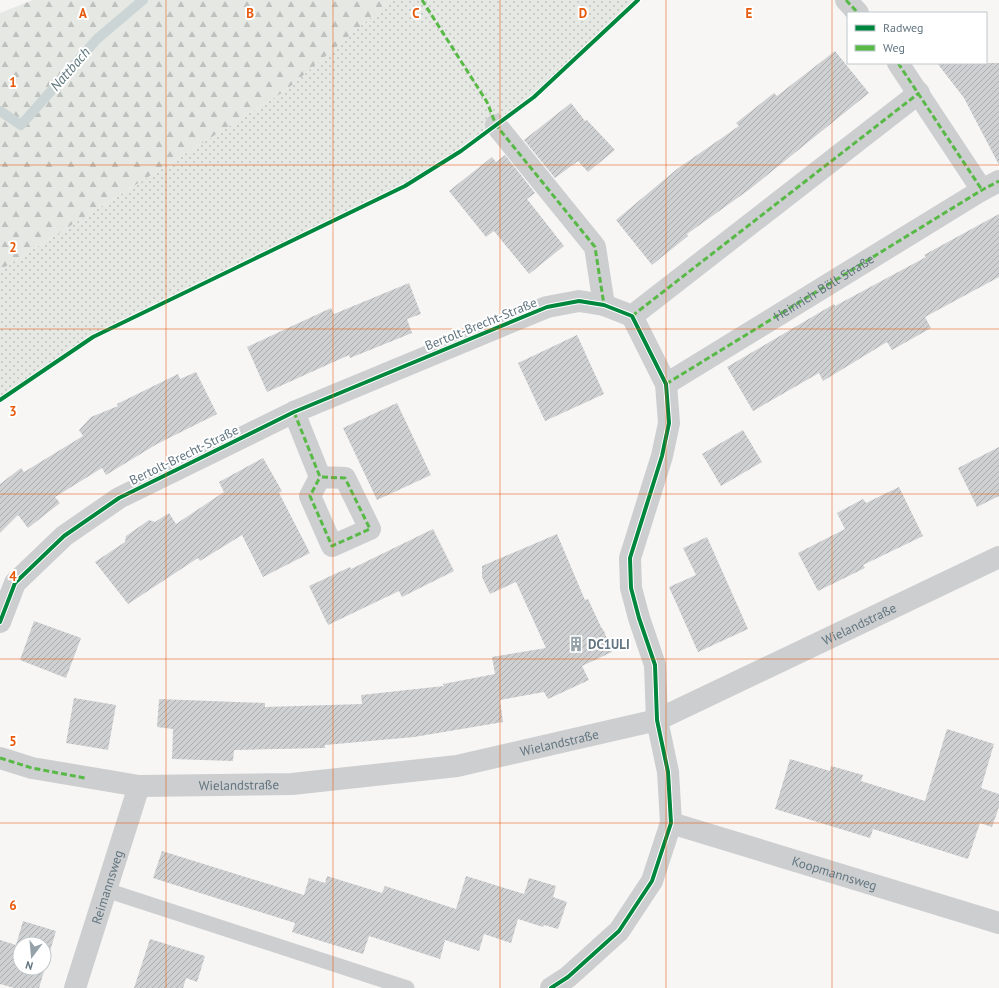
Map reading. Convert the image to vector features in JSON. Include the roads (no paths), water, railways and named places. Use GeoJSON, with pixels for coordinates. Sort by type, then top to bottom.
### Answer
{"type":"FeatureCollection","features":[{"type":"Feature","properties":{"kind":"street"},"geometry":{"type":"LineString","coordinates":[[846,0],[857,12]]}},
{"type":"Feature","properties":{"kind":"street","name":"Heinrich-Böll-Straße"},"geometry":{"type":"LineString","coordinates":[[666,384],[990,185],[919,93],[899,64]]}},
{"type":"Feature","properties":{"kind":"street"},"geometry":{"type":"LineString","coordinates":[[551,988],[568,977],[619,931],[652,881],[671,823],[668,772],[657,720],[655,665],[639,618],[631,588],[630,558],[662,456],[670,423],[666,384],[632,316],[919,93]]}},
{"type":"Feature","properties":{"kind":"street"},"geometry":{"type":"LineString","coordinates":[[496,125],[595,247],[604,304]]}},
{"type":"Feature","properties":{"kind":"street","name":"Bertolt-Brecht-Straße"},"geometry":{"type":"LineString","coordinates":[[0,622],[16,583],[64,536],[119,498],[294,412],[547,307],[579,301],[604,304],[632,316]]}},
{"type":"Feature","properties":{"kind":"street"},"geometry":{"type":"LineString","coordinates":[[294,412],[320,477]]}},
{"type":"Feature","properties":{"kind":"street","name":"Wielandstraße"},"geometry":{"type":"LineString","coordinates":[[0,758],[32,768],[139,786],[292,784],[457,766],[657,720],[999,557]]}},
{"type":"Feature","properties":{"kind":"street","name":"Reimannsweg"},"geometry":{"type":"LineString","coordinates":[[75,988],[139,786]]}},
{"type":"Feature","properties":{"kind":"street","name":"Koopmannsweg"},"geometry":{"type":"LineString","coordinates":[[671,823],[999,923]]}},
{"type":"Feature","properties":{"kind":"lane"},"geometry":{"type":"LineString","coordinates":[[106,890],[407,988]]}},
{"type":"Feature","properties":{"kind":"waterway","name":"Nattbach"},"geometry":{"type":"LineString","coordinates":[[0,111],[21,125],[97,39],[143,0]]}},
{"type":"Feature","properties":{"kind":"place","name":"DC1ULI"},"geometry":{"type":"Point","coordinates":[576,644]}}]}
